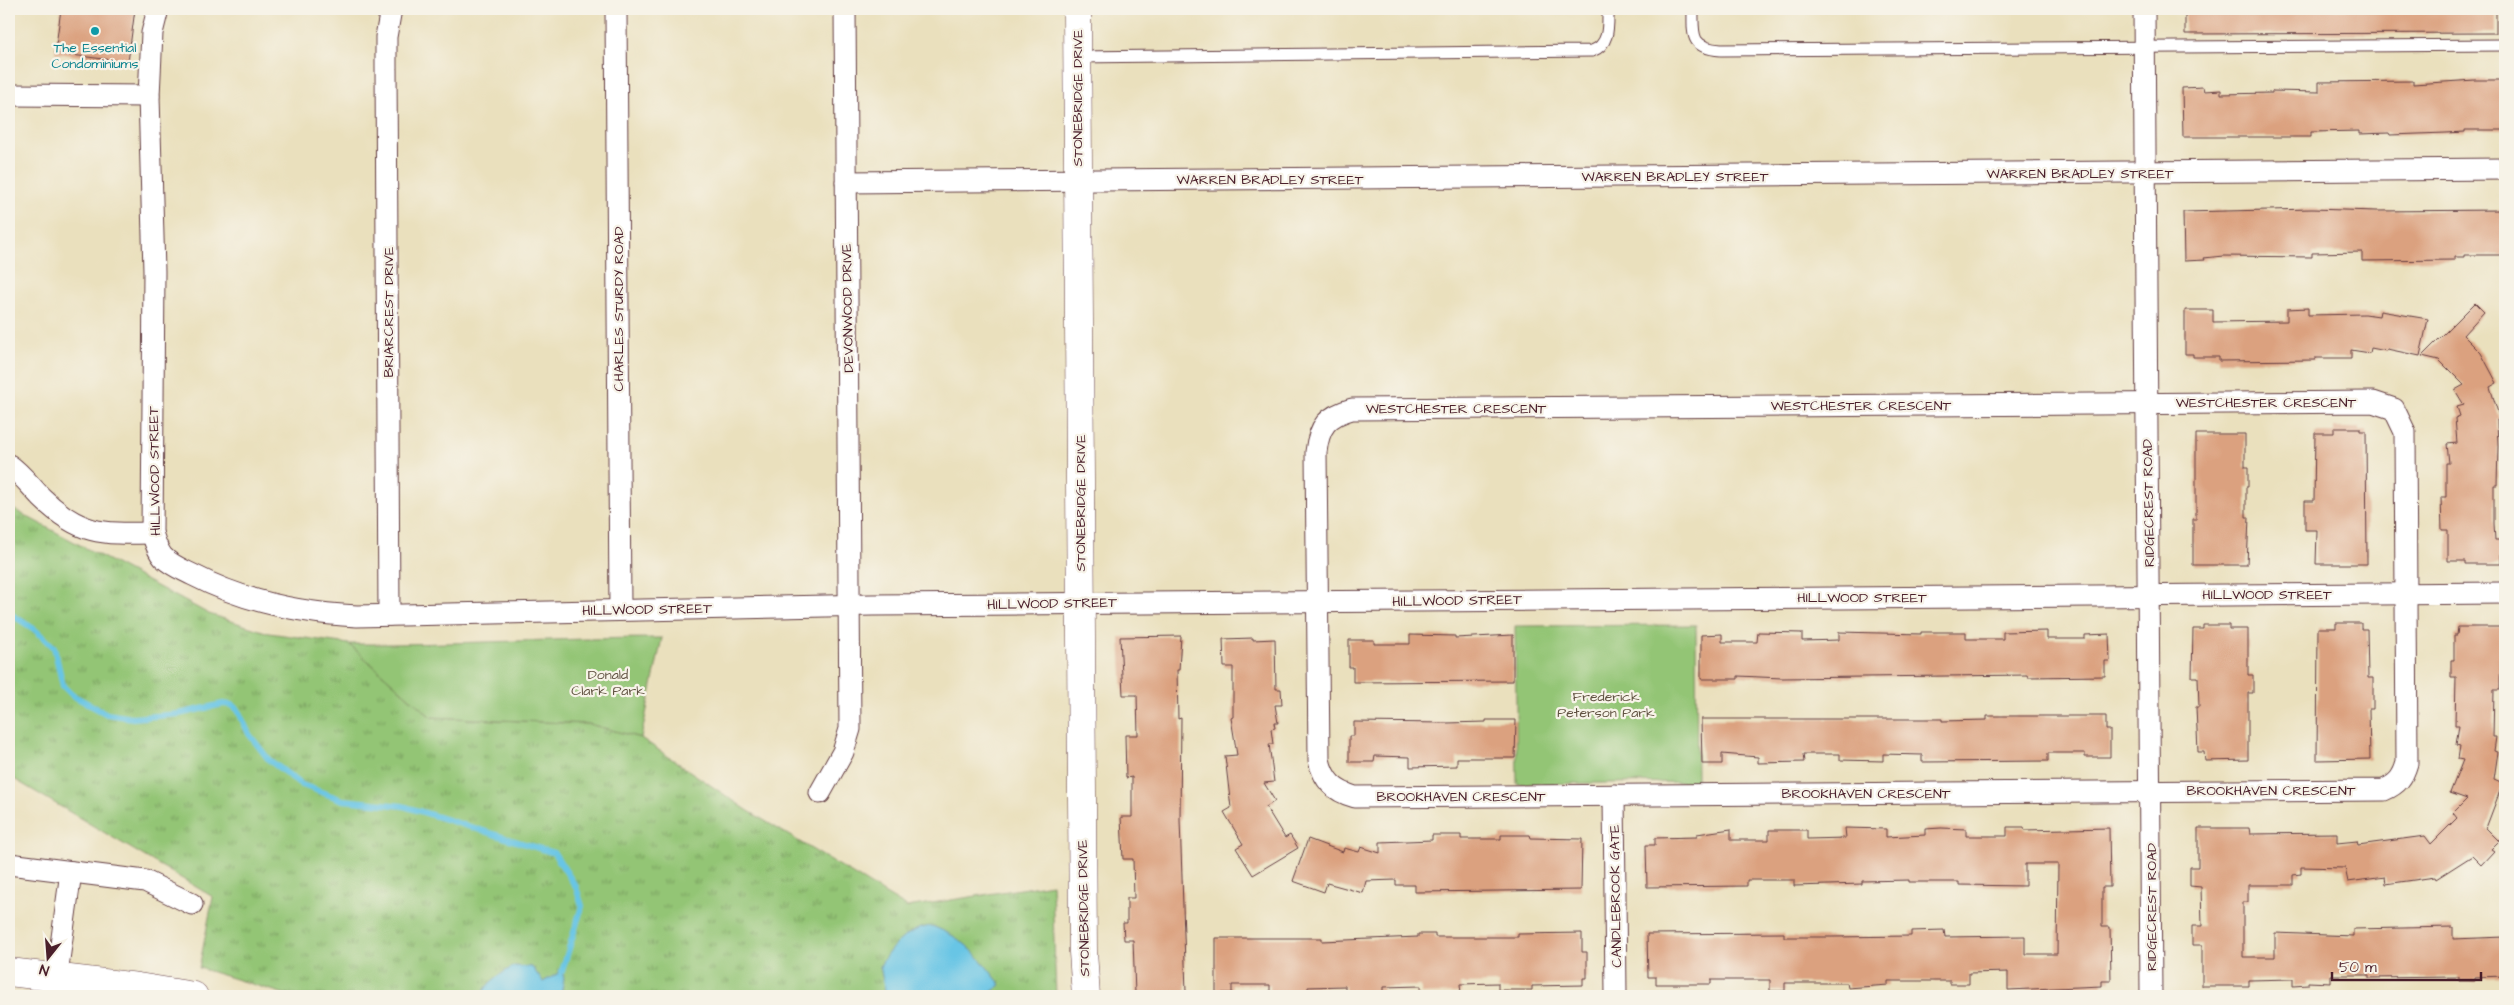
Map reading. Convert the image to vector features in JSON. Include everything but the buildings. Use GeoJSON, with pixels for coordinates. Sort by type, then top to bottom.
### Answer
{"type":"FeatureCollection","features":[{"type":"Feature","properties":{"kind":"street","name":"HILLWOOD STREET"},"geometry":{"type":"LineString","coordinates":[[158,9],[152,32],[149,96],[154,271],[152,533],[156,547],[173,566],[228,592],[270,605],[320,614],[389,615],[620,609],[1081,603],[2505,593]]}},
{"type":"Feature","properties":{"kind":"street","name":"BRIARCREST DRIVE"},"geometry":{"type":"LineString","coordinates":[[389,615],[386,37],[391,9]]}},
{"type":"Feature","properties":{"kind":"street","name":"CHARLES STURDY ROAD"},"geometry":{"type":"LineString","coordinates":[[616,9],[620,609]]}},
{"type":"Feature","properties":{"kind":"street","name":"DEVONWOOD DRIVE"},"geometry":{"type":"LineString","coordinates":[[820,793],[843,752],[850,730],[845,9]]}},
{"type":"Feature","properties":{"kind":"street","name":"STONEBRIDGE DRIVE"},"geometry":{"type":"LineString","coordinates":[[1077,9],[1083,952],[1086,996]]}},
{"type":"Feature","properties":{"kind":"street","name":"RIDGECREST ROAD"},"geometry":{"type":"LineString","coordinates":[[2144,9],[2151,996]]}},
{"type":"Feature","properties":{"kind":"street"},"geometry":{"type":"LineString","coordinates":[[9,95],[149,96]]}},
{"type":"Feature","properties":{"kind":"street","name":"WARREN BRADLEY STREET"},"geometry":{"type":"LineString","coordinates":[[846,182],[2505,169]]}},
{"type":"Feature","properties":{"kind":"street","name":"WESTCHESTER CRESCENT"},"geometry":{"type":"LineString","coordinates":[[1318,602],[1318,439],[1323,426],[1334,414],[1352,409],[2373,402],[2394,409],[2405,432],[2406,593]]}},
{"type":"Feature","properties":{"kind":"street"},"geometry":{"type":"LineString","coordinates":[[9,465],[43,498],[78,525],[92,532],[108,534],[152,533]]}},
{"type":"Feature","properties":{"kind":"street","name":"BROOKHAVEN CRESCENT"},"geometry":{"type":"LineString","coordinates":[[1318,602],[1319,760],[1322,774],[1331,786],[1342,793],[1355,796],[2384,790],[2394,786],[2404,776],[2407,763],[2406,593]]}},
{"type":"Feature","properties":{"kind":"street","name":"CANDLEBROOK GATE"},"geometry":{"type":"LineString","coordinates":[[1614,795],[1616,996]]}},
{"type":"Feature","properties":{"kind":"street"},"geometry":{"type":"LineString","coordinates":[[9,864],[145,881],[192,904]]}},
{"type":"Feature","properties":{"kind":"street"},"geometry":{"type":"LineString","coordinates":[[56,987],[71,872]]}},
{"type":"Feature","properties":{"kind":"street"},"geometry":{"type":"LineString","coordinates":[[9,972],[56,987],[194,996]]}},
{"type":"Feature","properties":{"kind":"lane"},"geometry":{"type":"LineString","coordinates":[[1077,56],[1592,51],[1602,46],[1606,38],[1608,9]]}},
{"type":"Feature","properties":{"kind":"lane"},"geometry":{"type":"LineString","coordinates":[[1693,9],[1693,36],[1698,43],[1709,49],[2144,48],[2505,44]]}},
{"type":"Feature","properties":{"kind":"green space"},"geometry":{"type":"Polygon","coordinates":[[[9,507],[209,614],[269,633],[349,644],[431,717],[589,724],[641,738],[747,810],[907,907],[1052,884],[1056,996],[291,996],[199,968],[213,897],[9,776],[9,507]]]}},
{"type":"Feature","properties":{"kind":"green space","name":"Frederick Peterson Park"},"geometry":{"type":"Polygon","coordinates":[[[1696,625],[1697,782],[1517,784],[1515,626],[1696,625]]]}},
{"type":"Feature","properties":{"kind":"green space","name":"Donald Clark Park"},"geometry":{"type":"Polygon","coordinates":[[[662,638],[641,738],[589,724],[431,717],[349,644],[584,639],[662,638]]]}},
{"type":"Feature","properties":{"kind":"water"},"geometry":{"type":"Polygon","coordinates":[[[932,926],[964,943],[986,966],[1001,985],[991,992],[990,996],[886,996],[880,966],[884,959],[901,940],[915,930],[932,926]]]}},
{"type":"Feature","properties":{"kind":"water"},"geometry":{"type":"Polygon","coordinates":[[[514,966],[532,967],[543,982],[562,971],[564,978],[561,996],[482,996],[490,983],[514,966]]]}},
{"type":"Feature","properties":{"kind":"waterway"},"geometry":{"type":"LineString","coordinates":[[9,613],[34,629],[54,647],[63,686],[72,695],[107,714],[133,718],[179,714],[223,704],[232,705],[238,710],[249,734],[269,760],[302,785],[343,800],[403,806],[554,853],[576,887],[582,906],[562,971]]}},
{"type":"Feature","properties":{"kind":"place","name":"The Essential Condominiums"},"geometry":{"type":"Point","coordinates":[95,31]}}]}
